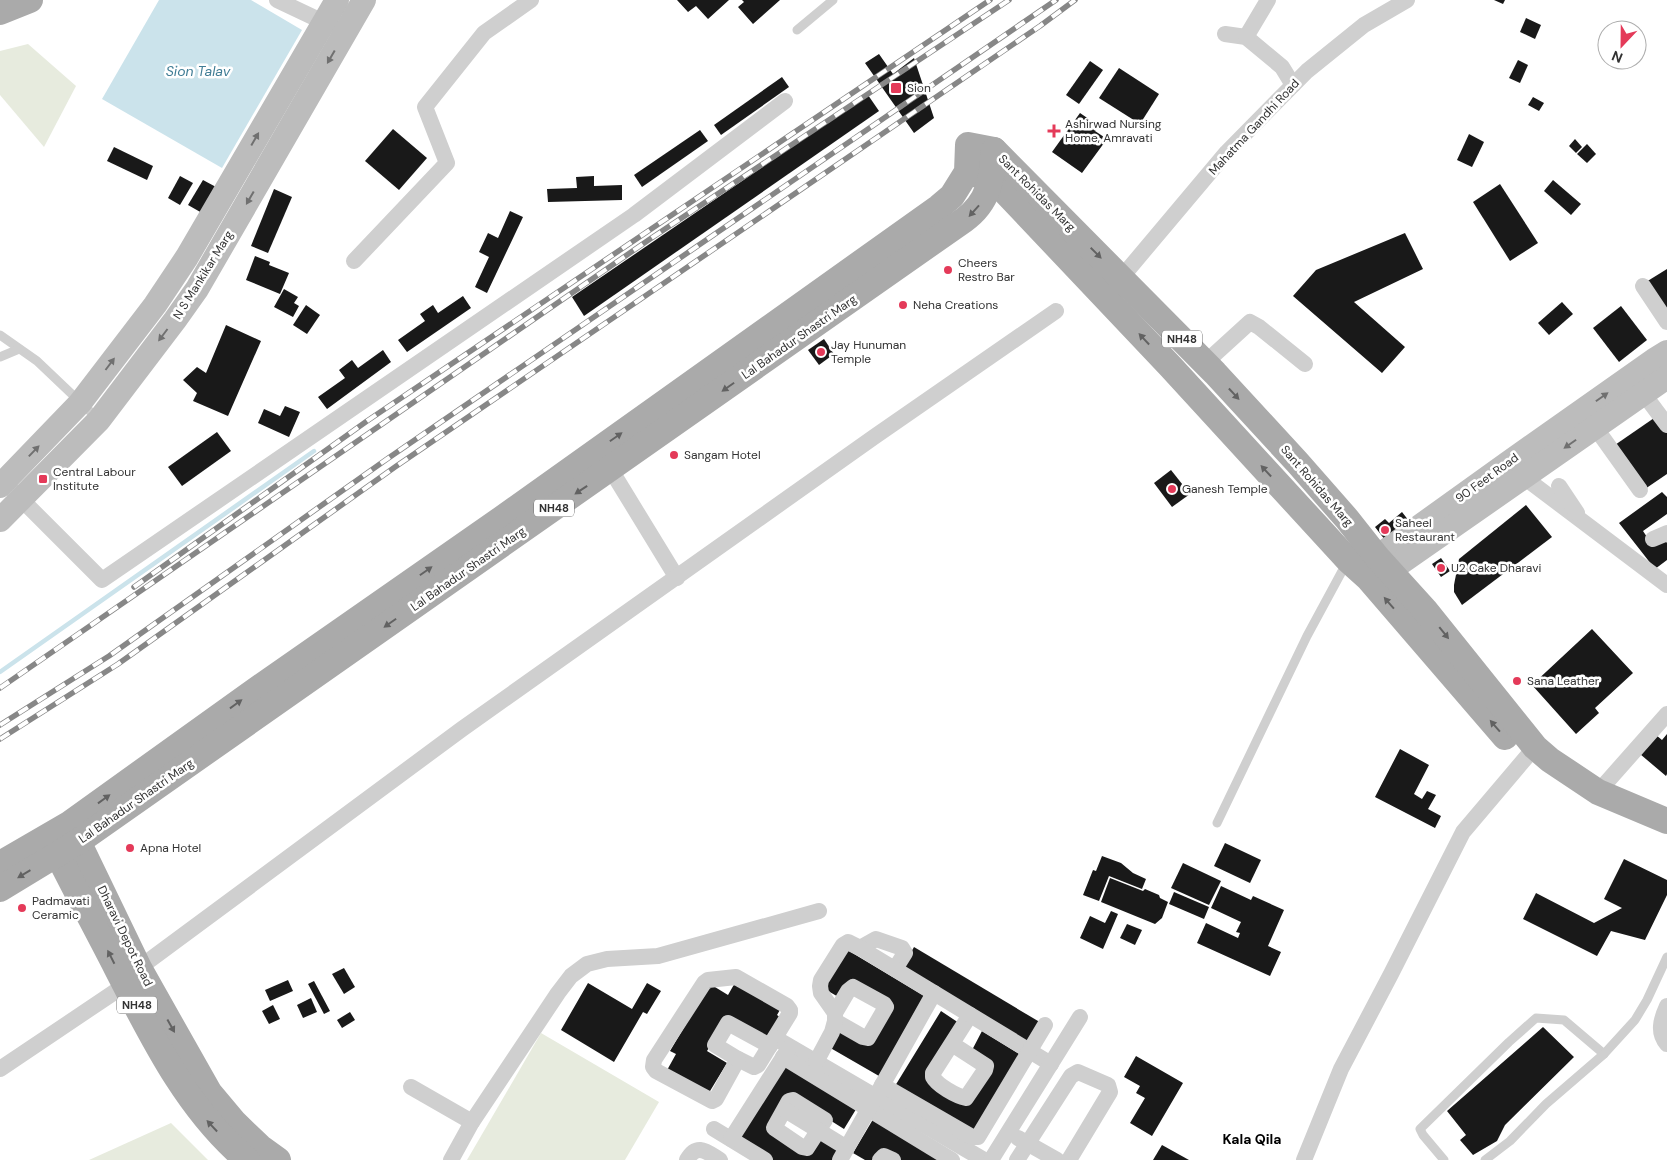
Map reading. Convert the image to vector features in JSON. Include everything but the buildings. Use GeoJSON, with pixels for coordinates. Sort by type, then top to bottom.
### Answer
{"type":"FeatureCollection","features":[{"type":"Feature","properties":{"kind":"main road"},"geometry":{"type":"LineString","coordinates":[[0,12],[30,0]]}},
{"type":"Feature","properties":{"kind":"main road","name":"N S Mankikar Marg"},"geometry":{"type":"LineString","coordinates":[[2,484],[80,403],[155,305],[186,257],[337,0]]}},
{"type":"Feature","properties":{"kind":"main road","name":"N S Mankikar Marg"},"geometry":{"type":"LineString","coordinates":[[0,520],[22,500],[99,420],[175,320],[208,269],[364,0]]}},
{"type":"Feature","properties":{"kind":"main road","name":"Sant Rohidas Marg"},"geometry":{"type":"LineString","coordinates":[[968,145],[994,150],[1197,355],[1267,430],[1347,519],[1378,569],[1426,610],[1529,753],[1555,782],[1605,809],[1667,834]]}},
{"type":"Feature","properties":{"kind":"main road","name":"Lal Bahadur Shastri Marg"},"geometry":{"type":"LineString","coordinates":[[0,889],[63,839],[547,500],[939,207],[952,196],[967,172],[968,145]]}},
{"type":"Feature","properties":{"kind":"main road","name":"Lal Bahadur Shastri Marg"},"geometry":{"type":"LineString","coordinates":[[547,500],[611,470],[974,213],[984,199],[992,178],[994,150]]}},
{"type":"Feature","properties":{"kind":"main road","name":"Sant Rohidas Marg"},"geometry":{"type":"LineString","coordinates":[[967,172],[992,178],[1170,366],[1348,560],[1378,569]]}},
{"type":"Feature","properties":{"kind":"main road"},"geometry":{"type":"LineString","coordinates":[[186,257],[208,269]]}},
{"type":"Feature","properties":{"kind":"main road"},"geometry":{"type":"LineString","coordinates":[[125,344],[145,360]]}},
{"type":"Feature","properties":{"kind":"main road"},"geometry":{"type":"LineString","coordinates":[[1170,366],[1197,355]]}},
{"type":"Feature","properties":{"kind":"main road","name":"90 Feet Road"},"geometry":{"type":"LineString","coordinates":[[1515,470],[1592,429],[1643,393],[1663,366]]}},
{"type":"Feature","properties":{"kind":"main road","name":"90 Feet Road"},"geometry":{"type":"LineString","coordinates":[[1378,569],[1663,366]]}},
{"type":"Feature","properties":{"kind":"main road"},"geometry":{"type":"LineString","coordinates":[[1246,448],[1267,430]]}},
{"type":"Feature","properties":{"kind":"main road","name":"Sant Rohidas Marg"},"geometry":{"type":"LineString","coordinates":[[1529,753],[1566,771],[1598,792],[1667,821]]}},
{"type":"Feature","properties":{"kind":"main road","name":"Lal Bahadur Shastri Marg"},"geometry":{"type":"LineString","coordinates":[[0,864],[63,839]]}},
{"type":"Feature","properties":{"kind":"main road","name":"Dharavi Depot Road"},"geometry":{"type":"LineString","coordinates":[[63,839],[132,977],[208,1092],[235,1123],[278,1160]]}},
{"type":"Feature","properties":{"kind":"main road","name":"NH48"},"geometry":{"type":"LineString","coordinates":[[132,977],[167,1062],[205,1118],[247,1160]]}},
{"type":"Feature","properties":{"kind":"street"},"geometry":{"type":"LineString","coordinates":[[277,0],[346,32]]}},
{"type":"Feature","properties":{"kind":"street"},"geometry":{"type":"LineString","coordinates":[[354,261],[447,163],[424,107],[484,33],[531,0]]}},
{"type":"Feature","properties":{"kind":"street"},"geometry":{"type":"LineString","coordinates":[[1246,36],[1268,0]]}},
{"type":"Feature","properties":{"kind":"street","name":"Mahatma Gandhi Road"},"geometry":{"type":"LineString","coordinates":[[1121,278],[1228,152],[1307,71],[1364,25],[1407,0]]}},
{"type":"Feature","properties":{"kind":"street"},"geometry":{"type":"LineString","coordinates":[[1224,34],[1246,36],[1282,67],[1293,85]]}},
{"type":"Feature","properties":{"kind":"street"},"geometry":{"type":"LineString","coordinates":[[2,484],[22,500],[102,580],[634,215],[785,101]]}},
{"type":"Feature","properties":{"kind":"street"},"geometry":{"type":"LineString","coordinates":[[1643,286],[1667,322]]}},
{"type":"Feature","properties":{"kind":"street"},"geometry":{"type":"LineString","coordinates":[[0,1069],[132,977],[462,729],[874,437],[1056,311]]}},
{"type":"Feature","properties":{"kind":"street"},"geometry":{"type":"LineString","coordinates":[[1197,355],[1250,322],[1305,364]]}},
{"type":"Feature","properties":{"kind":"street"},"geometry":{"type":"LineString","coordinates":[[1643,393],[1667,425]]}},
{"type":"Feature","properties":{"kind":"street"},"geometry":{"type":"LineString","coordinates":[[1592,429],[1637,490]]}},
{"type":"Feature","properties":{"kind":"street"},"geometry":{"type":"LineString","coordinates":[[611,470],[677,578]]}},
{"type":"Feature","properties":{"kind":"street"},"geometry":{"type":"LineString","coordinates":[[1515,470],[1572,509],[1664,578]]}},
{"type":"Feature","properties":{"kind":"street"},"geometry":{"type":"LineString","coordinates":[[1558,486],[1572,509]]}},
{"type":"Feature","properties":{"kind":"street"},"geometry":{"type":"LineString","coordinates":[[1598,792],[1667,714]]}},
{"type":"Feature","properties":{"kind":"street"},"geometry":{"type":"LineString","coordinates":[[1304,1160],[1340,1069],[1391,974],[1463,832],[1529,753]]}},
{"type":"Feature","properties":{"kind":"street"},"geometry":{"type":"LineString","coordinates":[[450,1160],[472,1122],[558,993],[571,976],[586,964],[607,959],[658,956],[819,911]]}},
{"type":"Feature","properties":{"kind":"street"},"geometry":{"type":"LineString","coordinates":[[816,1062],[832,1032],[835,1017],[821,992],[821,980],[842,945],[848,942],[1051,1064]]}},
{"type":"Feature","properties":{"kind":"street"},"geometry":{"type":"LineString","coordinates":[[738,1059],[716,1099],[712,1101],[656,1071],[653,1067],[654,1060],[704,983],[708,980],[736,977],[787,1006],[790,1013],[772,1042],[757,1067],[738,1059],[715,1045],[728,1023],[772,1042],[849,1089],[876,1097],[950,1145],[984,1160]]}},
{"type":"Feature","properties":{"kind":"street"},"geometry":{"type":"LineString","coordinates":[[819,1131],[808,1146],[804,1148],[774,1128],[785,1110],[819,1131],[843,1154],[934,993]]}},
{"type":"Feature","properties":{"kind":"street"},"geometry":{"type":"LineString","coordinates":[[1667,1006],[1660,1028],[1664,1041],[1667,1044]]}},
{"type":"Feature","properties":{"kind":"street"},"geometry":{"type":"LineString","coordinates":[[952,1044],[970,1015]]}},
{"type":"Feature","properties":{"kind":"street"},"geometry":{"type":"LineString","coordinates":[[991,1160],[1080,1017]]}},
{"type":"Feature","properties":{"kind":"street"},"geometry":{"type":"LineString","coordinates":[[950,1145],[980,1135],[1045,1026]]}},
{"type":"Feature","properties":{"kind":"street"},"geometry":{"type":"LineString","coordinates":[[786,1052],[816,1062],[849,1089]]}},
{"type":"Feature","properties":{"kind":"street"},"geometry":{"type":"LineString","coordinates":[[731,1139],[786,1052]]}},
{"type":"Feature","properties":{"kind":"street"},"geometry":{"type":"LineString","coordinates":[[1017,1160],[1071,1076],[1076,1072],[1081,1072],[1108,1085],[1110,1092],[1069,1160]]}},
{"type":"Feature","properties":{"kind":"street"},"geometry":{"type":"LineString","coordinates":[[410,1087],[472,1122]]}},
{"type":"Feature","properties":{"kind":"street"},"geometry":{"type":"LineString","coordinates":[[714,1129],[765,1160]]}},
{"type":"Feature","properties":{"kind":"street"},"geometry":{"type":"LineString","coordinates":[[1008,1134],[1057,1160]]}},
{"type":"Feature","properties":{"kind":"street"},"geometry":{"type":"LineString","coordinates":[[687,1160],[695,1150],[704,1150],[720,1160]]}},
{"type":"Feature","properties":{"kind":"street"},"geometry":{"type":"LineString","coordinates":[[880,1160],[884,1156],[893,1160]]}},
{"type":"Feature","properties":{"kind":"lane"},"geometry":{"type":"LineString","coordinates":[[797,30],[833,0]]}},
{"type":"Feature","properties":{"kind":"lane"},"geometry":{"type":"LineString","coordinates":[[0,336],[36,361],[99,420]]}},
{"type":"Feature","properties":{"kind":"lane"},"geometry":{"type":"LineString","coordinates":[[0,357],[19,348]]}},
{"type":"Feature","properties":{"kind":"lane"},"geometry":{"type":"LineString","coordinates":[[1217,823],[1307,636],[1348,560]]}},
{"type":"Feature","properties":{"kind":"lane"},"geometry":{"type":"LineString","coordinates":[[1486,1160],[1510,1141],[1546,1104],[1604,1054],[1634,1020],[1647,1000],[1667,957]]}},
{"type":"Feature","properties":{"kind":"lane"},"geometry":{"type":"LineString","coordinates":[[1444,1160],[1420,1129],[1536,1018],[1564,1020],[1604,1054]]}},
{"type":"Feature","properties":{"kind":"shaded area"},"geometry":{"type":"Polygon","coordinates":[[[28,44],[76,86],[44,147],[0,95],[0,51],[28,44]]]}},
{"type":"Feature","properties":{"kind":"shaded area"},"geometry":{"type":"Polygon","coordinates":[[[541,1033],[659,1102],[625,1160],[467,1160],[541,1033]]]}},
{"type":"Feature","properties":{"kind":"shaded area"},"geometry":{"type":"Polygon","coordinates":[[[171,1123],[208,1160],[89,1160],[171,1123]]]}},
{"type":"Feature","properties":{"kind":"water","name":"Sion Talav"},"geometry":{"type":"Polygon","coordinates":[[[159,0],[251,0],[302,30],[222,168],[102,99],[159,0]]]}},
{"type":"Feature","properties":{"kind":"waterway"},"geometry":{"type":"LineString","coordinates":[[0,672],[314,451]]}},
{"type":"Feature","properties":{"kind":"railway"},"geometry":{"type":"LineString","coordinates":[[134,587],[367,421],[990,0]]}},
{"type":"Feature","properties":{"kind":"railway"},"geometry":{"type":"LineString","coordinates":[[0,688],[650,239],[1009,0]]}},
{"type":"Feature","properties":{"kind":"railway"},"geometry":{"type":"LineString","coordinates":[[0,725],[109,656],[387,459],[1056,0]]}},
{"type":"Feature","properties":{"kind":"railway"},"geometry":{"type":"LineString","coordinates":[[0,739],[118,664],[395,467],[1040,26],[1075,0]]}},
{"type":"Feature","properties":{"kind":"place","name":"Sion"},"geometry":{"type":"Point","coordinates":[896,88]}},
{"type":"Feature","properties":{"kind":"place","name":"Ashirwad Nursing Home, Amravati"},"geometry":{"type":"Point","coordinates":[1054,131]}},
{"type":"Feature","properties":{"kind":"place","name":"Cheers Restro Bar"},"geometry":{"type":"Point","coordinates":[948,270]}},
{"type":"Feature","properties":{"kind":"place","name":"Neha Creations"},"geometry":{"type":"Point","coordinates":[903,305]}},
{"type":"Feature","properties":{"kind":"place","name":"Jay Hunuman Temple"},"geometry":{"type":"Point","coordinates":[821,352]}},
{"type":"Feature","properties":{"kind":"place","name":"Sangam Hotel"},"geometry":{"type":"Point","coordinates":[674,455]}},
{"type":"Feature","properties":{"kind":"place","name":"Central Labour Institute"},"geometry":{"type":"Point","coordinates":[43,479]}},
{"type":"Feature","properties":{"kind":"place","name":"Ganesh Temple"},"geometry":{"type":"Point","coordinates":[1172,489]}},
{"type":"Feature","properties":{"kind":"place","name":"Saheel Restaurant"},"geometry":{"type":"Point","coordinates":[1385,530]}},
{"type":"Feature","properties":{"kind":"place","name":"U2 Cake Dharavi"},"geometry":{"type":"Point","coordinates":[1441,568]}},
{"type":"Feature","properties":{"kind":"place","name":"Sana Leather"},"geometry":{"type":"Point","coordinates":[1517,681]}},
{"type":"Feature","properties":{"kind":"place","name":"Apna Hotel"},"geometry":{"type":"Point","coordinates":[130,848]}},
{"type":"Feature","properties":{"kind":"place","name":"Padmavati Ceramic"},"geometry":{"type":"Point","coordinates":[22,908]}},
{"type":"Feature","properties":{"kind":"district","name":"Kala Qila"},"geometry":{"type":"Point","coordinates":[1252,1139]}}]}
